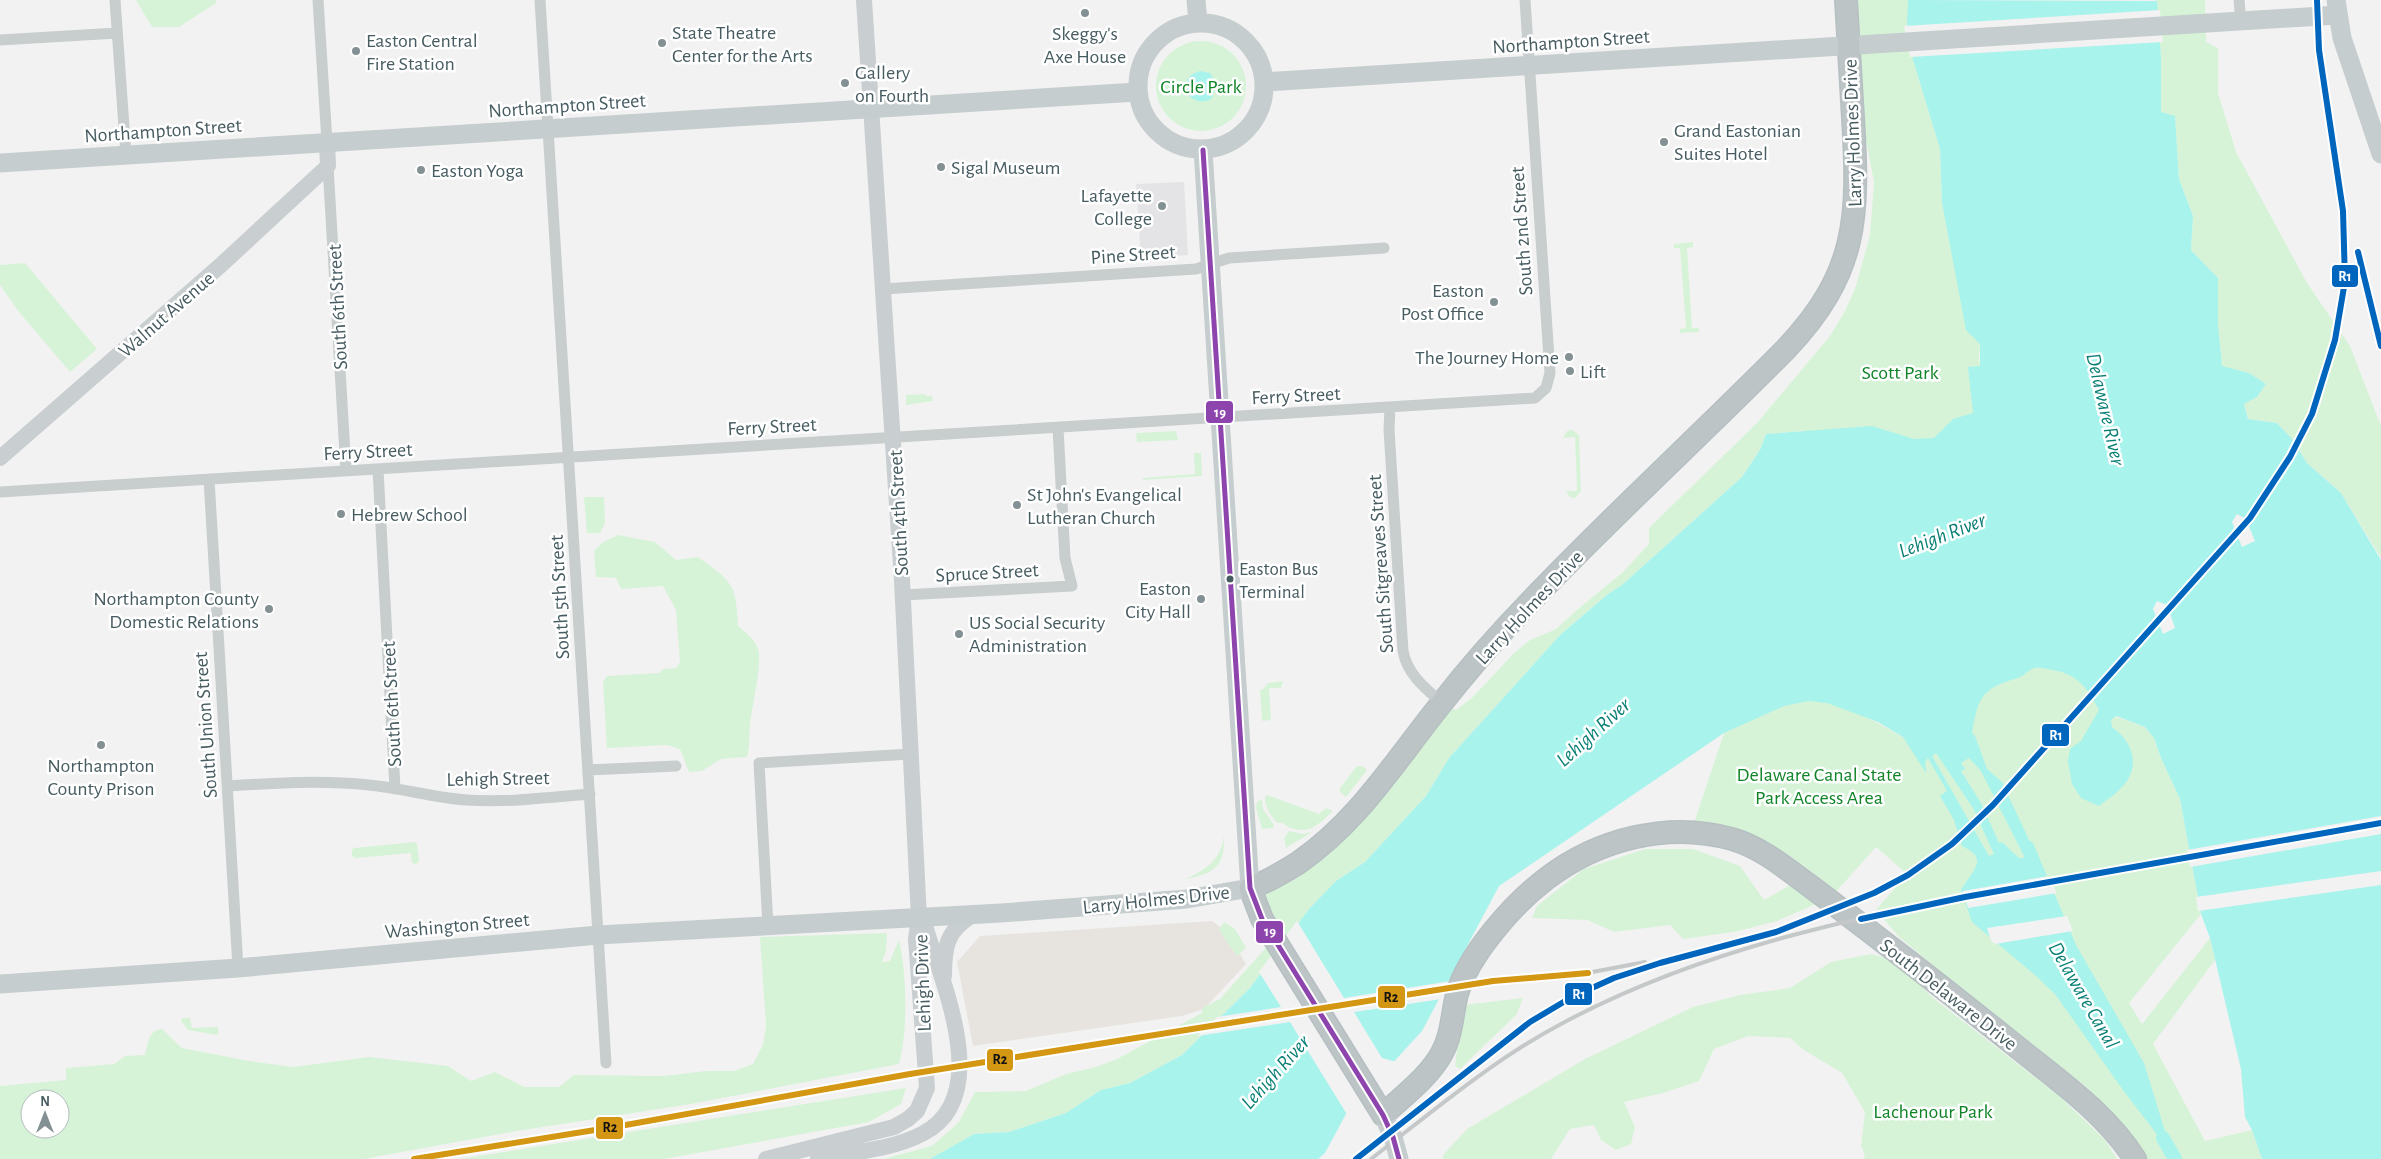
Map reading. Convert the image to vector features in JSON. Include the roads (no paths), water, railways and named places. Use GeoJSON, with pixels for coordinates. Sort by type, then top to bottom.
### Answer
{"type":"FeatureCollection","features":[{"type":"Feature","properties":{"kind":"highway","name":"Larry Holmes Drive"},"geometry":{"type":"LineString","coordinates":[[1250,888],[1287,870],[1324,844],[1346,825],[1374,792],[1442,703],[1531,600],[1786,349],[1812,319],[1828,295],[1847,253],[1856,209],[1857,176],[1846,0]]}},
{"type":"Feature","properties":{"kind":"highway","name":"South Delaware Drive"},"geometry":{"type":"LineString","coordinates":[[1379,1108],[1429,1071],[1441,1055],[1449,1035],[1457,996],[1466,975],[1487,940],[1531,891],[1559,870],[1590,852],[1614,842],[1641,835],[1681,832],[1744,842],[1774,859],[1923,972],[2083,1101],[2110,1127],[2135,1159]]}},
{"type":"Feature","properties":{"kind":"highway"},"geometry":{"type":"LineString","coordinates":[[1250,888],[1258,912],[1379,1108]]}},
{"type":"Feature","properties":{"kind":"main road"},"geometry":{"type":"LineString","coordinates":[[1196,0],[1198,23]]}},
{"type":"Feature","properties":{"kind":"main road","name":"Northampton Street"},"geometry":{"type":"LineString","coordinates":[[1264,82],[2241,22],[2337,8]]}},
{"type":"Feature","properties":{"kind":"main road"},"geometry":{"type":"LineString","coordinates":[[2337,8],[2342,38],[2381,154]]}},
{"type":"Feature","properties":{"kind":"main road"},"geometry":{"type":"LineString","coordinates":[[1198,23],[1225,28],[1236,33],[1246,42],[1261,66],[1264,82],[1260,108],[1250,127],[1232,142],[1221,148],[1204,150],[1188,149],[1174,144],[1159,134],[1141,107],[1137,92],[1137,75],[1143,60],[1154,44],[1167,32],[1181,26],[1198,23]]}},
{"type":"Feature","properties":{"kind":"main road","name":"Northampton Street"},"geometry":{"type":"LineString","coordinates":[[0,163],[1137,92]]}},
{"type":"Feature","properties":{"kind":"main road"},"geometry":{"type":"LineString","coordinates":[[1204,150],[1250,888]]}},
{"type":"Feature","properties":{"kind":"main road","name":"Larry Holmes Drive"},"geometry":{"type":"LineString","coordinates":[[919,918],[1187,900],[1250,888]]}},
{"type":"Feature","properties":{"kind":"main road","name":"Washington Street"},"geometry":{"type":"LineString","coordinates":[[0,984],[238,968],[598,935],[919,918]]}},
{"type":"Feature","properties":{"kind":"main road"},"geometry":{"type":"LineString","coordinates":[[1379,1108],[1393,1137],[1399,1159]]}},
{"type":"Feature","properties":{"kind":"street"},"geometry":{"type":"LineString","coordinates":[[115,0],[126,155]]}},
{"type":"Feature","properties":{"kind":"street"},"geometry":{"type":"LineString","coordinates":[[318,0],[327,142]]}},
{"type":"Feature","properties":{"kind":"street","name":"South 5th Street"},"geometry":{"type":"LineString","coordinates":[[540,0],[606,1063]]}},
{"type":"Feature","properties":{"kind":"street","name":"South 4th Street"},"geometry":{"type":"LineString","coordinates":[[864,0],[903,595],[919,918]]}},
{"type":"Feature","properties":{"kind":"street","name":"South 2nd Street"},"geometry":{"type":"LineString","coordinates":[[1525,0],[1550,370],[1550,382],[1544,391]]}},
{"type":"Feature","properties":{"kind":"street"},"geometry":{"type":"LineString","coordinates":[[2239,0],[2241,22]]}},
{"type":"Feature","properties":{"kind":"street"},"geometry":{"type":"LineString","coordinates":[[0,40],[117,33]]}},
{"type":"Feature","properties":{"kind":"street","name":"South 6th Street"},"geometry":{"type":"LineString","coordinates":[[327,142],[346,471]]}},
{"type":"Feature","properties":{"kind":"street","name":"Walnut Avenue"},"geometry":{"type":"LineString","coordinates":[[0,458],[221,265],[328,166]]}},
{"type":"Feature","properties":{"kind":"street","name":"Pine Street"},"geometry":{"type":"LineString","coordinates":[[883,289],[1196,269],[1229,258],[1384,248]]}},
{"type":"Feature","properties":{"kind":"street","name":"Ferry Street"},"geometry":{"type":"LineString","coordinates":[[0,492],[1524,400],[1535,398],[1544,391]]}},
{"type":"Feature","properties":{"kind":"street","name":"South Sitgreaves Street"},"geometry":{"type":"LineString","coordinates":[[1390,408],[1389,430],[1402,651],[1416,679],[1442,703]]}},
{"type":"Feature","properties":{"kind":"street","name":"Spruce Street"},"geometry":{"type":"LineString","coordinates":[[903,595],[1072,586],[1065,558],[1058,428]]}},
{"type":"Feature","properties":{"kind":"street","name":"South 6th Street"},"geometry":{"type":"LineString","coordinates":[[378,469],[395,789]]}},
{"type":"Feature","properties":{"kind":"street","name":"South Union Street"},"geometry":{"type":"LineString","coordinates":[[209,479],[238,968]]}},
{"type":"Feature","properties":{"kind":"street"},"geometry":{"type":"LineString","coordinates":[[768,926],[759,762],[911,754]]}},
{"type":"Feature","properties":{"kind":"street"},"geometry":{"type":"LineString","coordinates":[[588,770],[676,766]]}},
{"type":"Feature","properties":{"kind":"street","name":"Lehigh Street"},"geometry":{"type":"LineString","coordinates":[[228,786],[310,782],[362,784],[436,797],[476,801],[590,794]]}},
{"type":"Feature","properties":{"kind":"street"},"geometry":{"type":"LineString","coordinates":[[946,995],[945,958],[950,934],[956,926],[974,914]]}},
{"type":"Feature","properties":{"kind":"street","name":"Lehigh Drive"},"geometry":{"type":"LineString","coordinates":[[818,1159],[907,1141],[932,1128],[945,1115],[958,1091],[960,1076],[958,1045],[946,995],[926,929],[919,918]]}},
{"type":"Feature","properties":{"kind":"street","name":"Lehigh Drive"},"geometry":{"type":"LineString","coordinates":[[766,1159],[890,1129],[908,1120],[917,1111],[927,1086],[916,939],[919,918]]}},
{"type":"Feature","properties":{"kind":"water"},"geometry":{"type":"Polygon","coordinates":[[[1908,0],[2157,1],[2161,57],[2161,112],[2175,116],[2179,179],[2193,216],[2191,250],[2218,278],[2218,324],[2222,366],[2249,373],[2266,384],[2257,397],[2244,404],[2248,419],[2277,423],[2292,439],[2307,463],[2341,493],[2381,560],[2381,1159],[2262,1159],[2252,1130],[2245,1117],[2241,1069],[2210,938],[2201,914],[2180,799],[2154,738],[2145,727],[2116,716],[2111,720],[2112,727],[2130,747],[2133,764],[2128,780],[2119,791],[2099,806],[2081,798],[2072,784],[2068,762],[2070,749],[2081,741],[2099,710],[2091,695],[2076,679],[2062,672],[2034,668],[2020,677],[1989,690],[1980,702],[1972,733],[1975,736],[1987,769],[2002,782],[2029,840],[2033,843],[2076,945],[2144,1063],[2172,1154],[2123,1090],[2055,994],[1972,922],[1961,890],[1973,872],[1977,861],[1971,851],[1962,846],[1954,820],[1940,796],[1947,791],[1928,758],[1925,762],[1926,773],[1903,737],[1878,722],[1827,703],[1808,701],[1784,706],[1724,733],[1499,886],[1422,1031],[1346,1114],[1325,1153],[1318,1159],[930,1159],[974,1134],[1009,1132],[1066,1113],[1101,1090],[1130,1083],[1182,1055],[1250,988],[1309,909],[1336,881],[1365,862],[1426,796],[1449,758],[1560,635],[1608,594],[1622,585],[1742,477],[1760,450],[1766,434],[1872,426],[1914,439],[1934,438],[1953,419],[1973,413],[1968,367],[1980,366],[1980,344],[1966,330],[1942,203],[1940,149],[1913,60],[1907,23],[1908,0]],[[2237,514],[2232,522],[2242,547],[2255,541],[2246,519],[2237,514]],[[2157,601],[2153,609],[2163,634],[2175,628],[2167,605],[2157,601]],[[1936,753],[1932,756],[1989,856],[1994,854],[1973,808],[1936,753]],[[1969,758],[1961,763],[1965,769],[1961,771],[1981,803],[1999,843],[2002,842],[2019,858],[2025,858],[1981,771],[1969,758]]]}},
{"type":"Feature","properties":{"kind":"water"},"geometry":{"type":"Polygon","coordinates":[[[1200,71],[1210,73],[1217,85],[1211,99],[1204,101],[1193,99],[1186,90],[1186,83],[1189,78],[1200,71]]]}},
{"type":"Feature","properties":{"kind":"waterway","name":"Delaware Canal"},"geometry":{"type":"LineString","coordinates":[[2163,1138],[2175,1159]]}},
{"type":"Feature","properties":{"kind":"railway"},"geometry":{"type":"LineString","coordinates":[[1356,1159],[1530,1022],[1572,997],[1614,978],[1660,963],[1776,932],[1874,893],[1908,875],[1952,844],[1993,805],[2250,518],[2290,457],[2312,414],[2335,340],[2345,281],[2343,211],[2319,50],[2317,0]]}},
{"type":"Feature","properties":{"kind":"railway"},"geometry":{"type":"LineString","coordinates":[[1371,1159],[1463,1087],[1536,1038],[1618,996],[1677,972],[1738,951],[1861,918],[1924,905],[2381,823]]}},
{"type":"Feature","properties":{"kind":"railway"},"geometry":{"type":"LineString","coordinates":[[1582,974],[1645,962]]}},
{"type":"Feature","properties":{"kind":"railway"},"geometry":{"type":"LineString","coordinates":[[414,1159],[620,1126],[910,1074],[1493,981],[1588,973]]}},
{"type":"Feature","properties":{"kind":"place","name":"Skeggy's Axe House"},"geometry":{"type":"Point","coordinates":[1085,13]}},
{"type":"Feature","properties":{"kind":"place","name":"State Theatre Center for the Arts"},"geometry":{"type":"Point","coordinates":[662,43]}},
{"type":"Feature","properties":{"kind":"place","name":"Easton Central Fire Station"},"geometry":{"type":"Point","coordinates":[356,51]}},
{"type":"Feature","properties":{"kind":"place","name":"Gallery on Fourth"},"geometry":{"type":"Point","coordinates":[845,83]}},
{"type":"Feature","properties":{"kind":"place","name":"Grand Eastonian Suites Hotel"},"geometry":{"type":"Point","coordinates":[1664,142]}},
{"type":"Feature","properties":{"kind":"place","name":"Sigal Museum"},"geometry":{"type":"Point","coordinates":[941,167]}},
{"type":"Feature","properties":{"kind":"place","name":"Easton Yoga"},"geometry":{"type":"Point","coordinates":[421,170]}},
{"type":"Feature","properties":{"kind":"place","name":"Lafayette College"},"geometry":{"type":"Point","coordinates":[1162,206]}},
{"type":"Feature","properties":{"kind":"place","name":"Easton Post Office"},"geometry":{"type":"Point","coordinates":[1494,302]}},
{"type":"Feature","properties":{"kind":"place","name":"The Journey Home"},"geometry":{"type":"Point","coordinates":[1569,357]}},
{"type":"Feature","properties":{"kind":"place","name":"Lift"},"geometry":{"type":"Point","coordinates":[1570,371]}},
{"type":"Feature","properties":{"kind":"place","name":"St John's Evangelical Lutheran Church"},"geometry":{"type":"Point","coordinates":[1017,505]}},
{"type":"Feature","properties":{"kind":"place","name":"Hebrew School"},"geometry":{"type":"Point","coordinates":[341,514]}},
{"type":"Feature","properties":{"kind":"place","name":"Easton Bus Terminal"},"geometry":{"type":"Point","coordinates":[1230,579]}},
{"type":"Feature","properties":{"kind":"place","name":"Easton City Hall"},"geometry":{"type":"Point","coordinates":[1201,599]}},
{"type":"Feature","properties":{"kind":"place","name":"Northampton County Domestic Relations"},"geometry":{"type":"Point","coordinates":[269,609]}},
{"type":"Feature","properties":{"kind":"place","name":"US Social Security Administration"},"geometry":{"type":"Point","coordinates":[959,634]}},
{"type":"Feature","properties":{"kind":"place","name":"Northampton County Prison"},"geometry":{"type":"Point","coordinates":[101,745]}},
{"type":"Feature","properties":{"kind":"park label","name":"Circle Park"},"geometry":{"type":"Point","coordinates":[1201,86]}},
{"type":"Feature","properties":{"kind":"park label","name":"Scott Park"},"geometry":{"type":"Point","coordinates":[1900,372]}},
{"type":"Feature","properties":{"kind":"park label","name":"Delaware Canal State Park Access Area"},"geometry":{"type":"Point","coordinates":[1819,786]}},
{"type":"Feature","properties":{"kind":"park label","name":"Lachenour Park"},"geometry":{"type":"Point","coordinates":[1933,1111]}},
{"type":"Feature","properties":{"kind":"water label","name":"Delaware River"},"geometry":{"type":"Point","coordinates":[2106,409]}},
{"type":"Feature","properties":{"kind":"water label","name":"Lehigh River"},"geometry":{"type":"Point","coordinates":[1942,535]}},
{"type":"Feature","properties":{"kind":"water label","name":"Lehigh River"},"geometry":{"type":"Point","coordinates":[1593,732]}},
{"type":"Feature","properties":{"kind":"water label","name":"Lehigh River"},"geometry":{"type":"Point","coordinates":[1275,1072]}}]}
